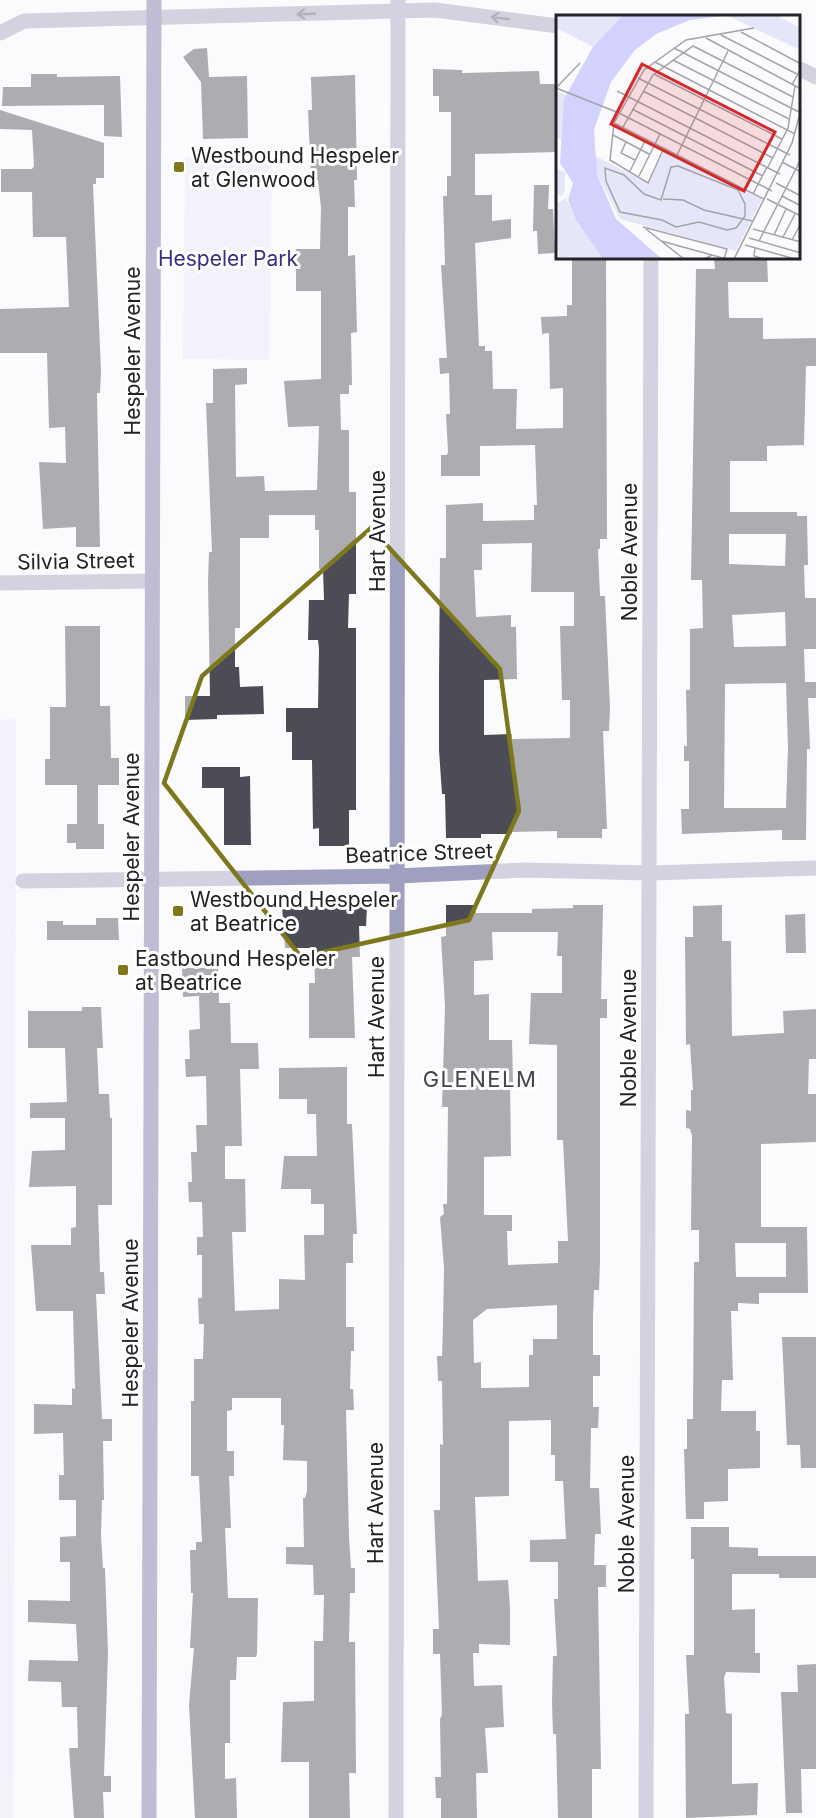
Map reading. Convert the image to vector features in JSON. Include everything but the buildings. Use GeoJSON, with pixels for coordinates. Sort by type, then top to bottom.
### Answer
{"type":"FeatureCollection","features":[{"type":"Feature","properties":{"kind":"main road","name":"Hespeler Avenue"},"geometry":{"type":"LineString","coordinates":[[149,1818],[154,0]]}},
{"type":"Feature","properties":{"kind":"street"},"geometry":{"type":"LineString","coordinates":[[0,33],[24,21],[155,19],[399,6],[556,26]]}},
{"type":"Feature","properties":{"kind":"street","name":"Hart Avenue"},"geometry":{"type":"LineString","coordinates":[[396,1818],[399,6]]}},
{"type":"Feature","properties":{"kind":"street"},"geometry":{"type":"LineString","coordinates":[[801,70],[816,77]]}},
{"type":"Feature","properties":{"kind":"street","name":"Noble Avenue"},"geometry":{"type":"LineString","coordinates":[[646,1818],[651,260]]}},
{"type":"Feature","properties":{"kind":"street","name":"Silvia Street"},"geometry":{"type":"LineString","coordinates":[[0,583],[152,581]]}},
{"type":"Feature","properties":{"kind":"street","name":"Beatrice Street"},"geometry":{"type":"LineString","coordinates":[[22,881],[397,876],[525,870],[650,873],[816,868]]}},
{"type":"Feature","properties":{"kind":"highlighted area"},"geometry":{"type":"Polygon","coordinates":[[[371,528],[500,669],[519,811],[469,920],[301,957],[164,783],[202,676],[371,528]]]}},
{"type":"Feature","properties":{"kind":"green space","name":"Hespeler Park"},"geometry":{"type":"Polygon","coordinates":[[[185,157],[272,158],[270,360],[183,359],[185,157]]]}},
{"type":"Feature","properties":{"kind":"green space"},"geometry":{"type":"Polygon","coordinates":[[[16,719],[14,1818],[0,1818],[0,720],[16,719]]]}},
{"type":"Feature","properties":{"kind":"place","name":"Westbound Hespeler at Glenwood"},"geometry":{"type":"Point","coordinates":[179,167]}},
{"type":"Feature","properties":{"kind":"place","name":"Westbound Hespeler at Beatrice"},"geometry":{"type":"Point","coordinates":[178,911]}},
{"type":"Feature","properties":{"kind":"place","name":"Eastbound Hespeler at Beatrice"},"geometry":{"type":"Point","coordinates":[123,970]}},
{"type":"Feature","properties":{"kind":"district","name":"GLENELM"},"geometry":{"type":"Point","coordinates":[480,1079]}}]}
